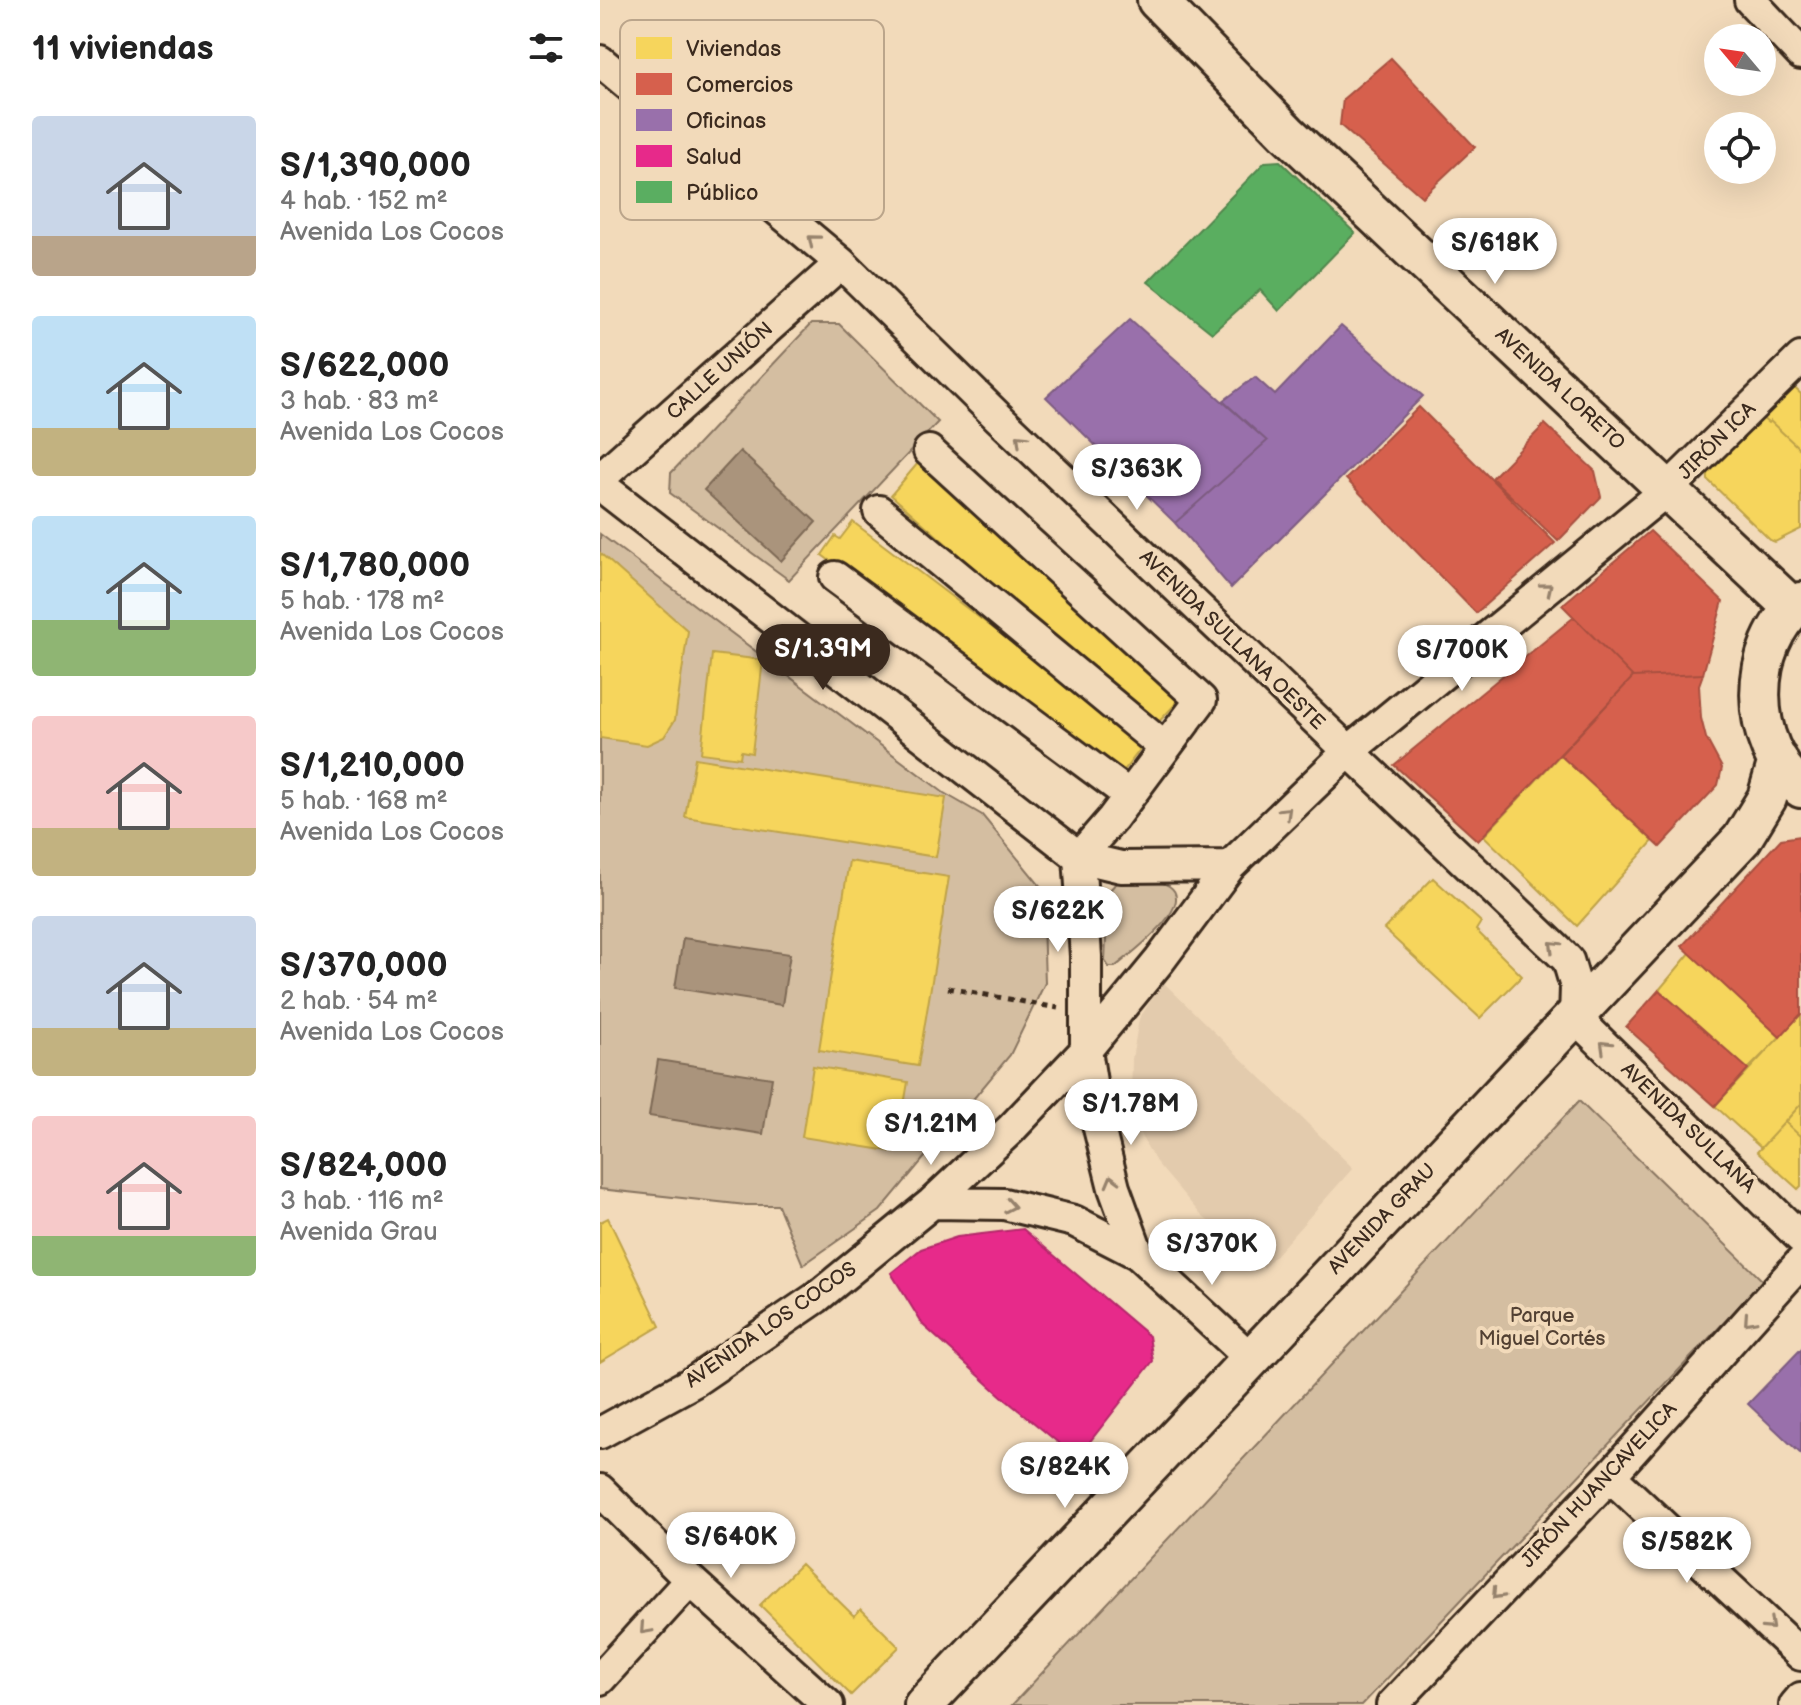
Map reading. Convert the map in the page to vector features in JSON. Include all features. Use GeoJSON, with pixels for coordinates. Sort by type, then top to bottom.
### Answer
{"type":"FeatureCollection","features":[{"type":"Feature","properties":{"kind":"main road","name":"AVENIDA LORETO"},"geometry":{"type":"LineString","coordinates":[[1157,0],[1287,133],[1667,490],[1797,605]]}},
{"type":"Feature","properties":{"kind":"main road"},"geometry":{"type":"LineString","coordinates":[[1789,774],[1765,731],[1759,698],[1763,665],[1775,635],[1797,605]]}},
{"type":"Feature","properties":{"kind":"main road","name":"AVENIDA GRAU"},"geometry":{"type":"LineString","coordinates":[[924,1705],[1742,839],[1767,798],[1789,774]]}},
{"type":"Feature","properties":{"kind":"main road","name":"AVENIDA GRAU"},"geometry":{"type":"LineString","coordinates":[[1742,839],[1778,816],[1801,807]]}},
{"type":"Feature","properties":{"kind":"street"},"geometry":{"type":"LineString","coordinates":[[1750,0],[1801,54]]}},
{"type":"Feature","properties":{"kind":"street","name":"AVENIDA SULLANA OESTE"},"geometry":{"type":"LineString","coordinates":[[600,61],[620,78]]}},
{"type":"Feature","properties":{"kind":"street","name":"AVENIDA SULLANA OESTE"},"geometry":{"type":"LineString","coordinates":[[790,220],[841,263],[997,416],[1568,960],[1576,987],[1575,1017]]}},
{"type":"Feature","properties":{"kind":"street","name":"CALLE UNIÓN"},"geometry":{"type":"LineString","coordinates":[[600,478],[841,263]]}},
{"type":"Feature","properties":{"kind":"street","name":"JIRÓN ICA"},"geometry":{"type":"LineString","coordinates":[[1667,490],[1801,358]]}},
{"type":"Feature","properties":{"kind":"street"},"geometry":{"type":"LineString","coordinates":[[929,451],[1201,700],[1079,857],[1086,956],[1086,1050],[1100,1134],[1114,1188],[1138,1254]]}},
{"type":"Feature","properties":{"kind":"street"},"geometry":{"type":"LineString","coordinates":[[600,485],[1079,857],[1121,867],[1230,866]]}},
{"type":"Feature","properties":{"kind":"street","name":"AVENIDA LOS COCOS"},"geometry":{"type":"LineString","coordinates":[[600,1433],[693,1382],[767,1332],[816,1298],[932,1203],[1011,1129],[1086,1050],[1160,960],[1230,866],[1349,751],[1667,490]]}},
{"type":"Feature","properties":{"kind":"street"},"geometry":{"type":"LineString","coordinates":[[879,511],[1164,747]]}},
{"type":"Feature","properties":{"kind":"street"},"geometry":{"type":"LineString","coordinates":[[835,577],[1129,795]]}},
{"type":"Feature","properties":{"kind":"street","name":"AVENIDA SULLANA"},"geometry":{"type":"LineString","coordinates":[[1575,1017],[1801,1238]]}},
{"type":"Feature","properties":{"kind":"street"},"geometry":{"type":"LineString","coordinates":[[932,1203],[1004,1204],[1074,1221],[1138,1254],[1250,1358]]}},
{"type":"Feature","properties":{"kind":"street","name":"JIRÓN HUANCAVELICA"},"geometry":{"type":"LineString","coordinates":[[1392,1705],[1610,1476],[1801,1262]]}},
{"type":"Feature","properties":{"kind":"street"},"geometry":{"type":"LineString","coordinates":[[1610,1476],[1801,1655]]}},
{"type":"Feature","properties":{"kind":"street"},"geometry":{"type":"LineString","coordinates":[[600,1490],[690,1580],[828,1705]]}},
{"type":"Feature","properties":{"kind":"street"},"geometry":{"type":"LineString","coordinates":[[600,1679],[690,1580]]}},
{"type":"Feature","properties":{"kind":"street"},"geometry":{"type":"LineString","coordinates":[[1795,1705],[1801,1698]]}},
{"type":"Feature","properties":{"kind":"path"},"geometry":{"type":"LineString","coordinates":[[948,988],[1086,1013]]}},
{"type":"Feature","properties":{"kind":"shaded area"},"geometry":{"type":"Polygon","coordinates":[[[740,451],[816,522],[781,561],[704,490],[740,451]]]}},
{"type":"Feature","properties":{"kind":"shaded area"},"geometry":{"type":"Polygon","coordinates":[[[683,938],[790,954],[782,1005],[675,988],[683,938]]]}},
{"type":"Feature","properties":{"kind":"shaded area"},"geometry":{"type":"Polygon","coordinates":[[[1163,982],[1353,1168],[1264,1268],[1201,1215],[1156,1162],[1141,1136],[1131,1096],[1132,1059],[1139,1019],[1163,982]]]}},
{"type":"Feature","properties":{"kind":"shaded area"},"geometry":{"type":"Polygon","coordinates":[[[658,1060],[772,1078],[763,1134],[649,1116],[658,1060]]]}},
{"type":"Feature","properties":{"kind":"green space"},"geometry":{"type":"Polygon","coordinates":[[[811,324],[839,324],[938,422],[789,580],[670,493],[671,473],[811,324]]]}},
{"type":"Feature","properties":{"kind":"green space"},"geometry":{"type":"Polygon","coordinates":[[[600,534],[944,793],[982,815],[1042,888],[1045,983],[1010,1055],[880,1211],[803,1265],[778,1205],[746,1205],[600,1189],[600,534]]]}},
{"type":"Feature","properties":{"kind":"green space"},"geometry":{"type":"Polygon","coordinates":[[[1118,881],[1164,883],[1176,894],[1175,905],[1146,941],[1115,967],[1109,967],[1105,961],[1108,892],[1118,881]]]}},
{"type":"Feature","properties":{"kind":"green space","name":"Parque Miguel Cortés"},"geometry":{"type":"Polygon","coordinates":[[[1579,1101],[1763,1281],[1362,1705],[1012,1705],[1579,1101]]]}},
{"type":"Feature","properties":{"kind":"building: Viviendas"},"geometry":{"type":"Polygon","coordinates":[[[1786,380],[1801,394],[1801,450],[1770,421],[1768,423],[1755,412],[1786,380]]]}},
{"type":"Feature","properties":{"kind":"building: Viviendas"},"geometry":{"type":"Polygon","coordinates":[[[1755,412],[1768,423],[1770,421],[1801,450],[1801,529],[1775,542],[1708,480],[1707,460],[1755,412]]]}},
{"type":"Feature","properties":{"kind":"building: Viviendas"},"geometry":{"type":"Polygon","coordinates":[[[918,463],[1180,699],[1154,727],[891,495],[918,463]]]}},
{"type":"Feature","properties":{"kind":"building: Viviendas"},"geometry":{"type":"Polygon","coordinates":[[[853,522],[1145,743],[1119,777],[822,555],[835,536],[840,539],[853,522]]]}},
{"type":"Feature","properties":{"kind":"building: Viviendas"},"geometry":{"type":"Polygon","coordinates":[[[600,553],[688,631],[675,720],[664,737],[647,745],[600,738],[600,553]]]}},
{"type":"Feature","properties":{"kind":"building: Viviendas"},"geometry":{"type":"Polygon","coordinates":[[[712,654],[763,660],[752,753],[741,751],[740,758],[701,753],[712,654]]]}},
{"type":"Feature","properties":{"kind":"building: Viviendas"},"geometry":{"type":"Polygon","coordinates":[[[1560,755],[1653,841],[1577,926],[1484,836],[1560,755]]]}},
{"type":"Feature","properties":{"kind":"building: Viviendas"},"geometry":{"type":"Polygon","coordinates":[[[695,758],[946,798],[936,857],[685,817],[695,758]]]}},
{"type":"Feature","properties":{"kind":"building: Viviendas"},"geometry":{"type":"Polygon","coordinates":[[[849,861],[949,877],[918,1066],[819,1050],[849,861]]]}},
{"type":"Feature","properties":{"kind":"building: Viviendas"},"geometry":{"type":"Polygon","coordinates":[[[1433,878],[1481,922],[1476,930],[1522,976],[1480,1018],[1384,929],[1433,878]]]}},
{"type":"Feature","properties":{"kind":"building: Viviendas"},"geometry":{"type":"Polygon","coordinates":[[[1690,953],[1780,1037],[1748,1069],[1659,990],[1690,953]]]}},
{"type":"Feature","properties":{"kind":"building: Viviendas"},"geometry":{"type":"Polygon","coordinates":[[[1801,1014],[1801,1104],[1761,1148],[1715,1106],[1801,1014]]]}},
{"type":"Feature","properties":{"kind":"building: Viviendas"},"geometry":{"type":"Polygon","coordinates":[[[813,1066],[908,1082],[896,1152],[802,1137],[813,1066]]]}},
{"type":"Feature","properties":{"kind":"building: Viviendas"},"geometry":{"type":"Polygon","coordinates":[[[1801,1104],[1801,1137],[1785,1122],[1801,1104]]]}},
{"type":"Feature","properties":{"kind":"building: Viviendas"},"geometry":{"type":"Polygon","coordinates":[[[1785,1122],[1801,1137],[1801,1186],[1798,1189],[1757,1152],[1785,1122]]]}},
{"type":"Feature","properties":{"kind":"building: Viviendas"},"geometry":{"type":"Polygon","coordinates":[[[608,1218],[660,1326],[600,1362],[600,1222],[608,1218]]]}},
{"type":"Feature","properties":{"kind":"building: Viviendas"},"geometry":{"type":"Polygon","coordinates":[[[801,1564],[854,1616],[861,1609],[899,1647],[851,1695],[760,1605],[801,1564]]]}},
{"type":"Feature","properties":{"kind":"building: Comercios"},"geometry":{"type":"Polygon","coordinates":[[[1391,58],[1475,147],[1422,197],[1340,125],[1343,99],[1391,58]]]}},
{"type":"Feature","properties":{"kind":"building: Comercios"},"geometry":{"type":"Polygon","coordinates":[[[1419,407],[1555,543],[1476,613],[1346,479],[1419,407]]]}},
{"type":"Feature","properties":{"kind":"building: Comercios"},"geometry":{"type":"Polygon","coordinates":[[[1545,424],[1595,471],[1601,497],[1558,541],[1492,478],[1545,424]]]}},
{"type":"Feature","properties":{"kind":"building: Comercios"},"geometry":{"type":"Polygon","coordinates":[[[1650,531],[1723,601],[1703,674],[1633,677],[1562,605],[1650,531]]]}},
{"type":"Feature","properties":{"kind":"building: Comercios"},"geometry":{"type":"Polygon","coordinates":[[[1574,617],[1633,677],[1478,841],[1394,765],[1574,617]]]}},
{"type":"Feature","properties":{"kind":"building: Comercios"},"geometry":{"type":"Polygon","coordinates":[[[1703,674],[1699,685],[1701,718],[1706,738],[1722,768],[1718,785],[1660,847],[1560,755],[1633,677],[1703,674]]]}},
{"type":"Feature","properties":{"kind":"building: Comercios"},"geometry":{"type":"Polygon","coordinates":[[[1801,836],[1801,1014],[1780,1037],[1682,946],[1781,839],[1801,836]]]}},
{"type":"Feature","properties":{"kind":"building: Comercios"},"geometry":{"type":"Polygon","coordinates":[[[1659,990],[1748,1069],[1715,1106],[1626,1027],[1659,990]]]}},
{"type":"Feature","properties":{"kind":"building: Oficinas"},"geometry":{"type":"Polygon","coordinates":[[[1130,319],[1267,441],[1175,523],[1046,397],[1130,319]]]}},
{"type":"Feature","properties":{"kind":"building: Oficinas"},"geometry":{"type":"Polygon","coordinates":[[[1341,326],[1423,396],[1231,588],[1175,523],[1267,441],[1223,401],[1255,377],[1275,395],[1341,326]]]}},
{"type":"Feature","properties":{"kind":"building: Oficinas"},"geometry":{"type":"Polygon","coordinates":[[[1801,1349],[1801,1454],[1748,1404],[1801,1349]]]}},
{"type":"Feature","properties":{"kind":"building: Salud"},"geometry":{"type":"Polygon","coordinates":[[[1023,1229],[1149,1336],[1153,1361],[1077,1458],[1006,1400],[923,1325],[891,1273],[921,1249],[957,1237],[1023,1229]]]}},
{"type":"Feature","properties":{"kind":"building: Público"},"geometry":{"type":"Polygon","coordinates":[[[1280,161],[1355,233],[1279,311],[1260,290],[1212,333],[1148,282],[1265,162],[1280,161]]]}}]}
